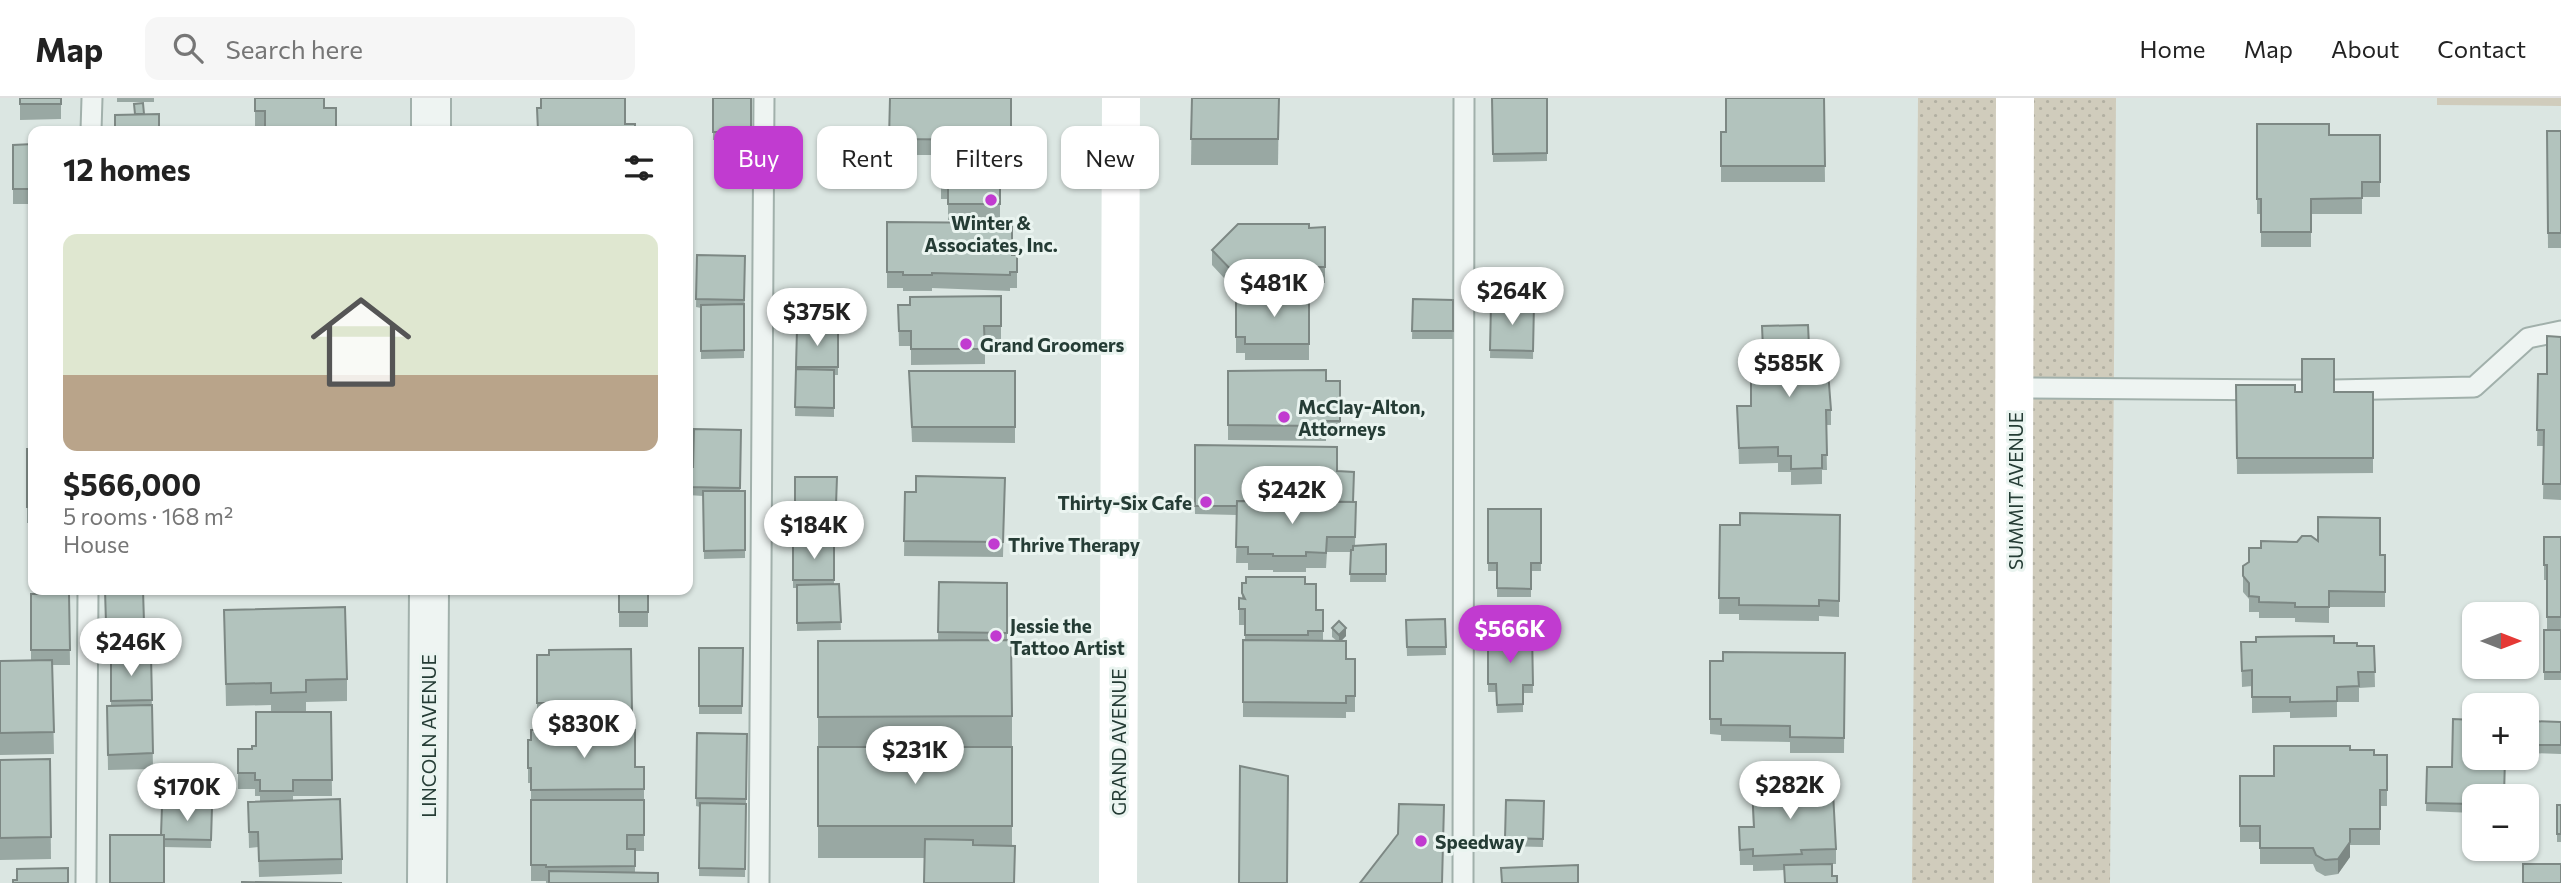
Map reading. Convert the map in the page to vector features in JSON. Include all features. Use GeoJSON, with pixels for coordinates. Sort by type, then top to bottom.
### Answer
{"type":"FeatureCollection","features":[{"type":"Feature","properties":{"kind":"street"},"geometry":{"type":"LineString","coordinates":[[431,98],[431,126]]}},
{"type":"Feature","properties":{"kind":"street","name":"GRAND AVENUE"},"geometry":{"type":"LineString","coordinates":[[1118,883],[1121,98]]}},
{"type":"Feature","properties":{"kind":"street","name":"SUMMIT AVENUE"},"geometry":{"type":"LineString","coordinates":[[2013,883],[2015,98]]}},
{"type":"Feature","properties":{"kind":"street","name":"LINCOLN AVENUE"},"geometry":{"type":"LineString","coordinates":[[427,883],[429,595]]}},
{"type":"Feature","properties":{"kind":"lane"},"geometry":{"type":"LineString","coordinates":[[91,126],[92,98]]}},
{"type":"Feature","properties":{"kind":"lane"},"geometry":{"type":"LineString","coordinates":[[758,883],[764,98]]}},
{"type":"Feature","properties":{"kind":"lane"},"geometry":{"type":"LineString","coordinates":[[1463,883],[1464,98]]}},
{"type":"Feature","properties":{"kind":"lane"},"geometry":{"type":"LineString","coordinates":[[2334,390],[2474,387],[2528,338],[2561,331]]}},
{"type":"Feature","properties":{"kind":"lane"},"geometry":{"type":"LineString","coordinates":[[2015,388],[2302,390]]}},
{"type":"Feature","properties":{"kind":"lane"},"geometry":{"type":"LineString","coordinates":[[86,883],[88,595]]}},
{"type":"Feature","properties":{"kind":"shaded area"},"geometry":{"type":"Polygon","coordinates":[[[1918,98],[2116,98],[2110,883],[1912,883],[1918,98]]]}},
{"type":"Feature","properties":{"kind":"shaded area"},"geometry":{"type":"Polygon","coordinates":[[[2437,98],[2561,98],[2561,106],[2437,105],[2437,98]]]}},
{"type":"Feature","properties":{"kind":"building"},"geometry":{"type":"Polygon","coordinates":[[[20,98],[61,98],[61,104],[20,104],[20,98]]]}},
{"type":"Feature","properties":{"kind":"building"},"geometry":{"type":"Polygon","coordinates":[[[255,98],[324,98],[324,108],[336,108],[336,126],[265,126],[265,111],[255,111],[255,98]]]}},
{"type":"Feature","properties":{"kind":"building"},"geometry":{"type":"Polygon","coordinates":[[[541,98],[625,98],[625,124],[635,126],[538,126],[537,108],[541,108],[541,98]]]}},
{"type":"Feature","properties":{"kind":"building"},"geometry":{"type":"Polygon","coordinates":[[[713,98],[751,98],[751,126],[714,126],[713,132],[713,98]]]}},
{"type":"Feature","properties":{"kind":"building"},"geometry":{"type":"Polygon","coordinates":[[[890,98],[1011,98],[1011,126],[931,126],[931,139],[917,139],[917,126],[889,126],[890,98]]]}},
{"type":"Feature","properties":{"kind":"building"},"geometry":{"type":"Polygon","coordinates":[[[1192,98],[1279,98],[1278,139],[1191,139],[1192,98]]]}},
{"type":"Feature","properties":{"kind":"building"},"geometry":{"type":"Polygon","coordinates":[[[1492,98],[1547,98],[1547,153],[1493,154],[1492,98]]]}},
{"type":"Feature","properties":{"kind":"building"},"geometry":{"type":"Polygon","coordinates":[[[1726,98],[1824,98],[1825,166],[1721,166],[1721,132],[1726,132],[1726,98]]]}},
{"type":"Feature","properties":{"kind":"building"},"geometry":{"type":"Polygon","coordinates":[[[143,103],[144,114],[135,114],[134,104],[143,103]]]}},
{"type":"Feature","properties":{"kind":"building"},"geometry":{"type":"Polygon","coordinates":[[[159,114],[159,126],[115,126],[115,115],[159,114]]]}},
{"type":"Feature","properties":{"kind":"building"},"geometry":{"type":"Polygon","coordinates":[[[2257,124],[2329,124],[2329,135],[2380,135],[2380,182],[2362,182],[2362,198],[2311,199],[2311,232],[2261,232],[2261,199],[2257,199],[2257,124]]]}},
{"type":"Feature","properties":{"kind":"building"},"geometry":{"type":"Polygon","coordinates":[[[2547,131],[2561,131],[2561,233],[2548,233],[2547,131]]]}},
{"type":"Feature","properties":{"kind":"building"},"geometry":{"type":"Polygon","coordinates":[[[28,144],[28,189],[13,189],[13,145],[28,144]]]}},
{"type":"Feature","properties":{"kind":"building"},"geometry":{"type":"Polygon","coordinates":[[[948,189],[1000,189],[1000,204],[948,204],[948,189]]]}},
{"type":"Feature","properties":{"kind":"building"},"geometry":{"type":"Polygon","coordinates":[[[887,222],[1012,223],[1012,255],[1017,255],[1017,272],[1010,272],[1010,275],[903,275],[903,272],[887,272],[887,222]]]}},
{"type":"Feature","properties":{"kind":"building"},"geometry":{"type":"Polygon","coordinates":[[[1238,224],[1309,224],[1309,228],[1325,227],[1325,267],[1308,267],[1308,275],[1236,275],[1212,250],[1238,224]]]}},
{"type":"Feature","properties":{"kind":"building"},"geometry":{"type":"Polygon","coordinates":[[[697,255],[745,256],[744,300],[696,299],[697,255]]]}},
{"type":"Feature","properties":{"kind":"building"},"geometry":{"type":"Polygon","coordinates":[[[1244,294],[1309,294],[1309,344],[1245,344],[1245,337],[1236,337],[1236,300],[1244,300],[1244,294]]]}},
{"type":"Feature","properties":{"kind":"building"},"geometry":{"type":"Polygon","coordinates":[[[1001,296],[1001,326],[984,326],[985,349],[911,349],[911,331],[899,331],[898,305],[910,305],[910,297],[1001,296]]]}},
{"type":"Feature","properties":{"kind":"building"},"geometry":{"type":"Polygon","coordinates":[[[1413,299],[1453,300],[1453,331],[1412,331],[1413,299]]]}},
{"type":"Feature","properties":{"kind":"building"},"geometry":{"type":"Polygon","coordinates":[[[1491,303],[1534,304],[1533,351],[1490,350],[1491,303]]]}},
{"type":"Feature","properties":{"kind":"building"},"geometry":{"type":"Polygon","coordinates":[[[744,304],[744,350],[701,351],[701,305],[744,304]]]}},
{"type":"Feature","properties":{"kind":"building"},"geometry":{"type":"Polygon","coordinates":[[[1808,325],[1809,346],[1826,345],[1831,410],[1826,410],[1827,455],[1822,455],[1822,468],[1791,469],[1791,456],[1778,456],[1778,447],[1739,448],[1737,406],[1751,406],[1751,372],[1764,372],[1762,326],[1808,325]]]}},
{"type":"Feature","properties":{"kind":"building"},"geometry":{"type":"Polygon","coordinates":[[[797,329],[838,330],[838,367],[796,367],[797,329]]]}},
{"type":"Feature","properties":{"kind":"building"},"geometry":{"type":"Polygon","coordinates":[[[2547,336],[2561,337],[2561,484],[2543,484],[2544,430],[2537,430],[2538,374],[2547,374],[2547,336]]]}},
{"type":"Feature","properties":{"kind":"building"},"geometry":{"type":"Polygon","coordinates":[[[2302,359],[2334,359],[2334,392],[2373,392],[2373,458],[2237,458],[2236,385],[2295,385],[2295,392],[2302,392],[2302,359]]]}},
{"type":"Feature","properties":{"kind":"building"},"geometry":{"type":"Polygon","coordinates":[[[796,369],[834,370],[834,408],[795,407],[796,369]]]}},
{"type":"Feature","properties":{"kind":"building","name":"McClay-Alton, Attorneys"},"geometry":{"type":"Polygon","coordinates":[[[1326,370],[1326,381],[1340,381],[1340,421],[1326,421],[1326,426],[1228,425],[1228,371],[1326,370]]]}},
{"type":"Feature","properties":{"kind":"building"},"geometry":{"type":"Polygon","coordinates":[[[909,371],[1015,371],[1015,427],[912,427],[909,371]]]}},
{"type":"Feature","properties":{"kind":"building"},"geometry":{"type":"Polygon","coordinates":[[[694,429],[741,430],[740,488],[693,487],[694,429]]]}},
{"type":"Feature","properties":{"kind":"building"},"geometry":{"type":"Polygon","coordinates":[[[1195,445],[1337,447],[1337,471],[1354,472],[1353,502],[1237,501],[1237,506],[1195,506],[1195,445]]]}},
{"type":"Feature","properties":{"kind":"building"},"geometry":{"type":"Polygon","coordinates":[[[27,449],[28,449],[28,507],[27,449]]]}},
{"type":"Feature","properties":{"kind":"building"},"geometry":{"type":"Polygon","coordinates":[[[916,476],[1005,478],[1003,542],[904,541],[905,492],[916,492],[916,476]]]}},
{"type":"Feature","properties":{"kind":"building"},"geometry":{"type":"Polygon","coordinates":[[[795,477],[837,477],[836,505],[795,504],[795,477]]]}},
{"type":"Feature","properties":{"kind":"building"},"geometry":{"type":"Polygon","coordinates":[[[703,491],[745,491],[745,550],[704,551],[703,491]]]}},
{"type":"Feature","properties":{"kind":"building"},"geometry":{"type":"Polygon","coordinates":[[[1237,501],[1356,502],[1355,537],[1327,537],[1326,553],[1306,552],[1306,556],[1248,554],[1248,547],[1236,547],[1237,501]]]}},
{"type":"Feature","properties":{"kind":"building"},"geometry":{"type":"Polygon","coordinates":[[[1488,509],[1541,509],[1541,563],[1531,563],[1531,589],[1497,588],[1497,563],[1488,563],[1488,509]]]}},
{"type":"Feature","properties":{"kind":"building"},"geometry":{"type":"Polygon","coordinates":[[[1740,513],[1840,515],[1839,601],[1819,600],[1819,606],[1739,605],[1739,598],[1719,598],[1720,525],[1740,525],[1740,513]]]}},
{"type":"Feature","properties":{"kind":"building"},"geometry":{"type":"Polygon","coordinates":[[[2318,517],[2380,518],[2380,555],[2385,555],[2385,592],[2329,591],[2329,607],[2295,607],[2295,603],[2259,602],[2259,597],[2249,596],[2249,583],[2243,576],[2243,566],[2249,562],[2249,548],[2261,548],[2261,541],[2297,542],[2302,536],[2311,536],[2318,541],[2318,517]]]}},
{"type":"Feature","properties":{"kind":"building"},"geometry":{"type":"Polygon","coordinates":[[[2544,537],[2561,537],[2561,617],[2547,617],[2544,537]]]}},
{"type":"Feature","properties":{"kind":"building"},"geometry":{"type":"Polygon","coordinates":[[[793,542],[834,542],[834,580],[793,580],[793,542]]]}},
{"type":"Feature","properties":{"kind":"building"},"geometry":{"type":"Polygon","coordinates":[[[1386,544],[1386,574],[1350,574],[1353,546],[1386,544]]]}},
{"type":"Feature","properties":{"kind":"building"},"geometry":{"type":"Polygon","coordinates":[[[1246,577],[1305,577],[1305,584],[1316,584],[1316,610],[1323,610],[1323,631],[1308,631],[1308,635],[1245,635],[1245,609],[1239,609],[1239,598],[1245,599],[1242,583],[1246,583],[1246,577]]]}},
{"type":"Feature","properties":{"kind":"building"},"geometry":{"type":"Polygon","coordinates":[[[939,582],[1007,583],[1007,633],[938,632],[939,582]]]}},
{"type":"Feature","properties":{"kind":"building"},"geometry":{"type":"Polygon","coordinates":[[[839,584],[841,622],[797,623],[797,585],[839,584]]]}},
{"type":"Feature","properties":{"kind":"building"},"geometry":{"type":"Polygon","coordinates":[[[31,595],[69,595],[70,650],[31,650],[31,595]]]}},
{"type":"Feature","properties":{"kind":"building"},"geometry":{"type":"Polygon","coordinates":[[[105,595],[143,595],[144,622],[106,623],[105,595]]]}},
{"type":"Feature","properties":{"kind":"building"},"geometry":{"type":"Polygon","coordinates":[[[619,595],[648,595],[648,612],[619,612],[619,595]]]}},
{"type":"Feature","properties":{"kind":"building"},"geometry":{"type":"Polygon","coordinates":[[[345,607],[347,679],[306,680],[306,692],[271,693],[271,683],[226,684],[224,610],[345,607]]]}},
{"type":"Feature","properties":{"kind":"building"},"geometry":{"type":"Polygon","coordinates":[[[1445,619],[1446,647],[1407,647],[1406,620],[1445,619]]]}},
{"type":"Feature","properties":{"kind":"building"},"geometry":{"type":"Polygon","coordinates":[[[1339,621],[1346,628],[1339,635],[1332,628],[1339,621]]]}},
{"type":"Feature","properties":{"kind":"building"},"geometry":{"type":"Polygon","coordinates":[[[2544,630],[2561,630],[2561,672],[2544,672],[2544,630]]]}},
{"type":"Feature","properties":{"kind":"building"},"geometry":{"type":"Polygon","coordinates":[[[1488,632],[1532,632],[1533,685],[1523,685],[1523,704],[1497,705],[1496,684],[1488,684],[1488,632]]]}},
{"type":"Feature","properties":{"kind":"building"},"geometry":{"type":"Polygon","coordinates":[[[2334,636],[2334,643],[2374,646],[2375,672],[2358,672],[2359,686],[2337,687],[2337,701],[2290,702],[2290,697],[2252,697],[2252,670],[2242,671],[2241,642],[2256,642],[2256,637],[2334,636]]]}},
{"type":"Feature","properties":{"kind":"building"},"geometry":{"type":"Polygon","coordinates":[[[1011,640],[1012,716],[818,717],[818,641],[1011,640]]]}},
{"type":"Feature","properties":{"kind":"building"},"geometry":{"type":"Polygon","coordinates":[[[1243,640],[1346,641],[1346,659],[1355,659],[1355,696],[1346,696],[1346,703],[1243,702],[1243,640]]]}},
{"type":"Feature","properties":{"kind":"building"},"geometry":{"type":"Polygon","coordinates":[[[699,648],[743,648],[742,706],[699,706],[699,648]]]}},
{"type":"Feature","properties":{"kind":"building"},"geometry":{"type":"Polygon","coordinates":[[[631,649],[632,711],[612,712],[612,707],[550,708],[550,703],[537,703],[537,655],[549,655],[549,650],[631,649]]]}},
{"type":"Feature","properties":{"kind":"building"},"geometry":{"type":"Polygon","coordinates":[[[1723,652],[1845,653],[1844,738],[1790,737],[1790,726],[1721,725],[1721,719],[1710,719],[1710,661],[1723,661],[1723,652]]]}},
{"type":"Feature","properties":{"kind":"building"},"geometry":{"type":"Polygon","coordinates":[[[151,655],[152,700],[111,701],[111,656],[151,655]]]}},
{"type":"Feature","properties":{"kind":"building"},"geometry":{"type":"Polygon","coordinates":[[[52,660],[54,732],[0,733],[0,661],[52,660]]]}},
{"type":"Feature","properties":{"kind":"building"},"geometry":{"type":"Polygon","coordinates":[[[152,705],[153,753],[108,755],[107,706],[152,705]]]}},
{"type":"Feature","properties":{"kind":"building"},"geometry":{"type":"Polygon","coordinates":[[[256,712],[331,712],[332,780],[293,780],[293,791],[260,791],[260,780],[255,780],[255,773],[238,773],[238,749],[252,749],[252,746],[256,746],[256,712]]]}},
{"type":"Feature","properties":{"kind":"building"},"geometry":{"type":"Polygon","coordinates":[[[2453,719],[2462,719],[2462,770],[2505,770],[2504,784],[2462,784],[2462,804],[2426,803],[2427,767],[2452,767],[2453,719]]]}},
{"type":"Feature","properties":{"kind":"building"},"geometry":{"type":"Polygon","coordinates":[[[2539,721],[2561,722],[2561,745],[2539,745],[2539,721]]]}},
{"type":"Feature","properties":{"kind":"building"},"geometry":{"type":"Polygon","coordinates":[[[531,730],[635,730],[635,767],[644,767],[644,789],[531,790],[528,740],[531,740],[531,730]]]}},
{"type":"Feature","properties":{"kind":"building"},"geometry":{"type":"Polygon","coordinates":[[[697,733],[747,734],[746,799],[696,798],[697,733]]]}},
{"type":"Feature","properties":{"kind":"building"},"geometry":{"type":"Polygon","coordinates":[[[2274,746],[2350,746],[2350,750],[2374,750],[2374,755],[2387,755],[2387,790],[2380,790],[2380,829],[2350,829],[2350,842],[2338,859],[2325,860],[2316,855],[2313,848],[2260,848],[2260,826],[2240,826],[2240,776],[2274,776],[2274,746]]]}},
{"type":"Feature","properties":{"kind":"building"},"geometry":{"type":"Polygon","coordinates":[[[818,747],[1012,747],[1012,826],[818,826],[818,747]]]}},
{"type":"Feature","properties":{"kind":"building"},"geometry":{"type":"Polygon","coordinates":[[[50,759],[51,837],[0,838],[0,760],[50,759]]]}},
{"type":"Feature","properties":{"kind":"building"},"geometry":{"type":"Polygon","coordinates":[[[1240,766],[1288,776],[1287,883],[1239,883],[1240,766]]]}},
{"type":"Feature","properties":{"kind":"building"},"geometry":{"type":"Polygon","coordinates":[[[1813,785],[1813,793],[1833,792],[1836,849],[1801,850],[1802,854],[1753,856],[1753,849],[1740,850],[1739,827],[1754,827],[1752,787],[1813,785]]]}},
{"type":"Feature","properties":{"kind":"building"},"geometry":{"type":"Polygon","coordinates":[[[340,799],[342,859],[259,861],[258,832],[249,832],[248,802],[340,799]]]}},
{"type":"Feature","properties":{"kind":"building"},"geometry":{"type":"Polygon","coordinates":[[[531,800],[644,800],[644,835],[627,835],[627,849],[635,849],[635,866],[531,865],[531,800]]]}},
{"type":"Feature","properties":{"kind":"building"},"geometry":{"type":"Polygon","coordinates":[[[1506,800],[1544,801],[1543,839],[1505,838],[1506,800]]]}},
{"type":"Feature","properties":{"kind":"building"},"geometry":{"type":"Polygon","coordinates":[[[700,803],[746,804],[745,869],[699,868],[700,803]]]}},
{"type":"Feature","properties":{"kind":"building","name":"Speedway"},"geometry":{"type":"Polygon","coordinates":[[[1399,804],[1444,805],[1442,883],[1360,883],[1398,834],[1399,804]]]}},
{"type":"Feature","properties":{"kind":"building"},"geometry":{"type":"Polygon","coordinates":[[[2557,805],[2561,805],[2561,834],[2557,834],[2557,805]]]}},
{"type":"Feature","properties":{"kind":"building"},"geometry":{"type":"Polygon","coordinates":[[[162,806],[212,807],[211,840],[164,839],[164,835],[161,835],[162,806]]]}},
{"type":"Feature","properties":{"kind":"building"},"geometry":{"type":"Polygon","coordinates":[[[110,835],[164,835],[164,883],[110,883],[110,835]]]}},
{"type":"Feature","properties":{"kind":"building"},"geometry":{"type":"Polygon","coordinates":[[[925,839],[973,840],[973,845],[1015,846],[1014,883],[924,883],[925,839]]]}},
{"type":"Feature","properties":{"kind":"building"},"geometry":{"type":"Polygon","coordinates":[[[1832,864],[1832,876],[1837,876],[1837,883],[1785,883],[1784,865],[1832,864]]]}},
{"type":"Feature","properties":{"kind":"building"},"geometry":{"type":"Polygon","coordinates":[[[2523,864],[2561,864],[2561,883],[2523,883],[2523,864]]]}},
{"type":"Feature","properties":{"kind":"building"},"geometry":{"type":"Polygon","coordinates":[[[1578,865],[1578,883],[1502,883],[1501,868],[1578,865]]]}},
{"type":"Feature","properties":{"kind":"building"},"geometry":{"type":"Polygon","coordinates":[[[68,868],[68,883],[13,883],[13,880],[17,880],[17,869],[68,868]]]}},
{"type":"Feature","properties":{"kind":"building"},"geometry":{"type":"Polygon","coordinates":[[[549,871],[658,873],[658,883],[549,883],[549,871]]]}},
{"type":"Feature","properties":{"kind":"building"},"geometry":{"type":"Polygon","coordinates":[[[242,882],[342,883],[242,883],[242,882]]]}},
{"type":"Feature","properties":{"kind":"place","name":"Winter & Associates, Inc."},"geometry":{"type":"Point","coordinates":[991,200]}},
{"type":"Feature","properties":{"kind":"place","name":"Grand Groomers"},"geometry":{"type":"Point","coordinates":[966,344]}},
{"type":"Feature","properties":{"kind":"place","name":"McClay-Alton, Attorneys"},"geometry":{"type":"Point","coordinates":[1284,417]}},
{"type":"Feature","properties":{"kind":"place","name":"Thirty-Six Cafe"},"geometry":{"type":"Point","coordinates":[1206,502]}},
{"type":"Feature","properties":{"kind":"place","name":"Thrive Therapy"},"geometry":{"type":"Point","coordinates":[994,544]}},
{"type":"Feature","properties":{"kind":"place","name":"Jessie the Tattoo Artist"},"geometry":{"type":"Point","coordinates":[996,636]}},
{"type":"Feature","properties":{"kind":"place","name":"Speedway"},"geometry":{"type":"Point","coordinates":[1421,841]}}]}
